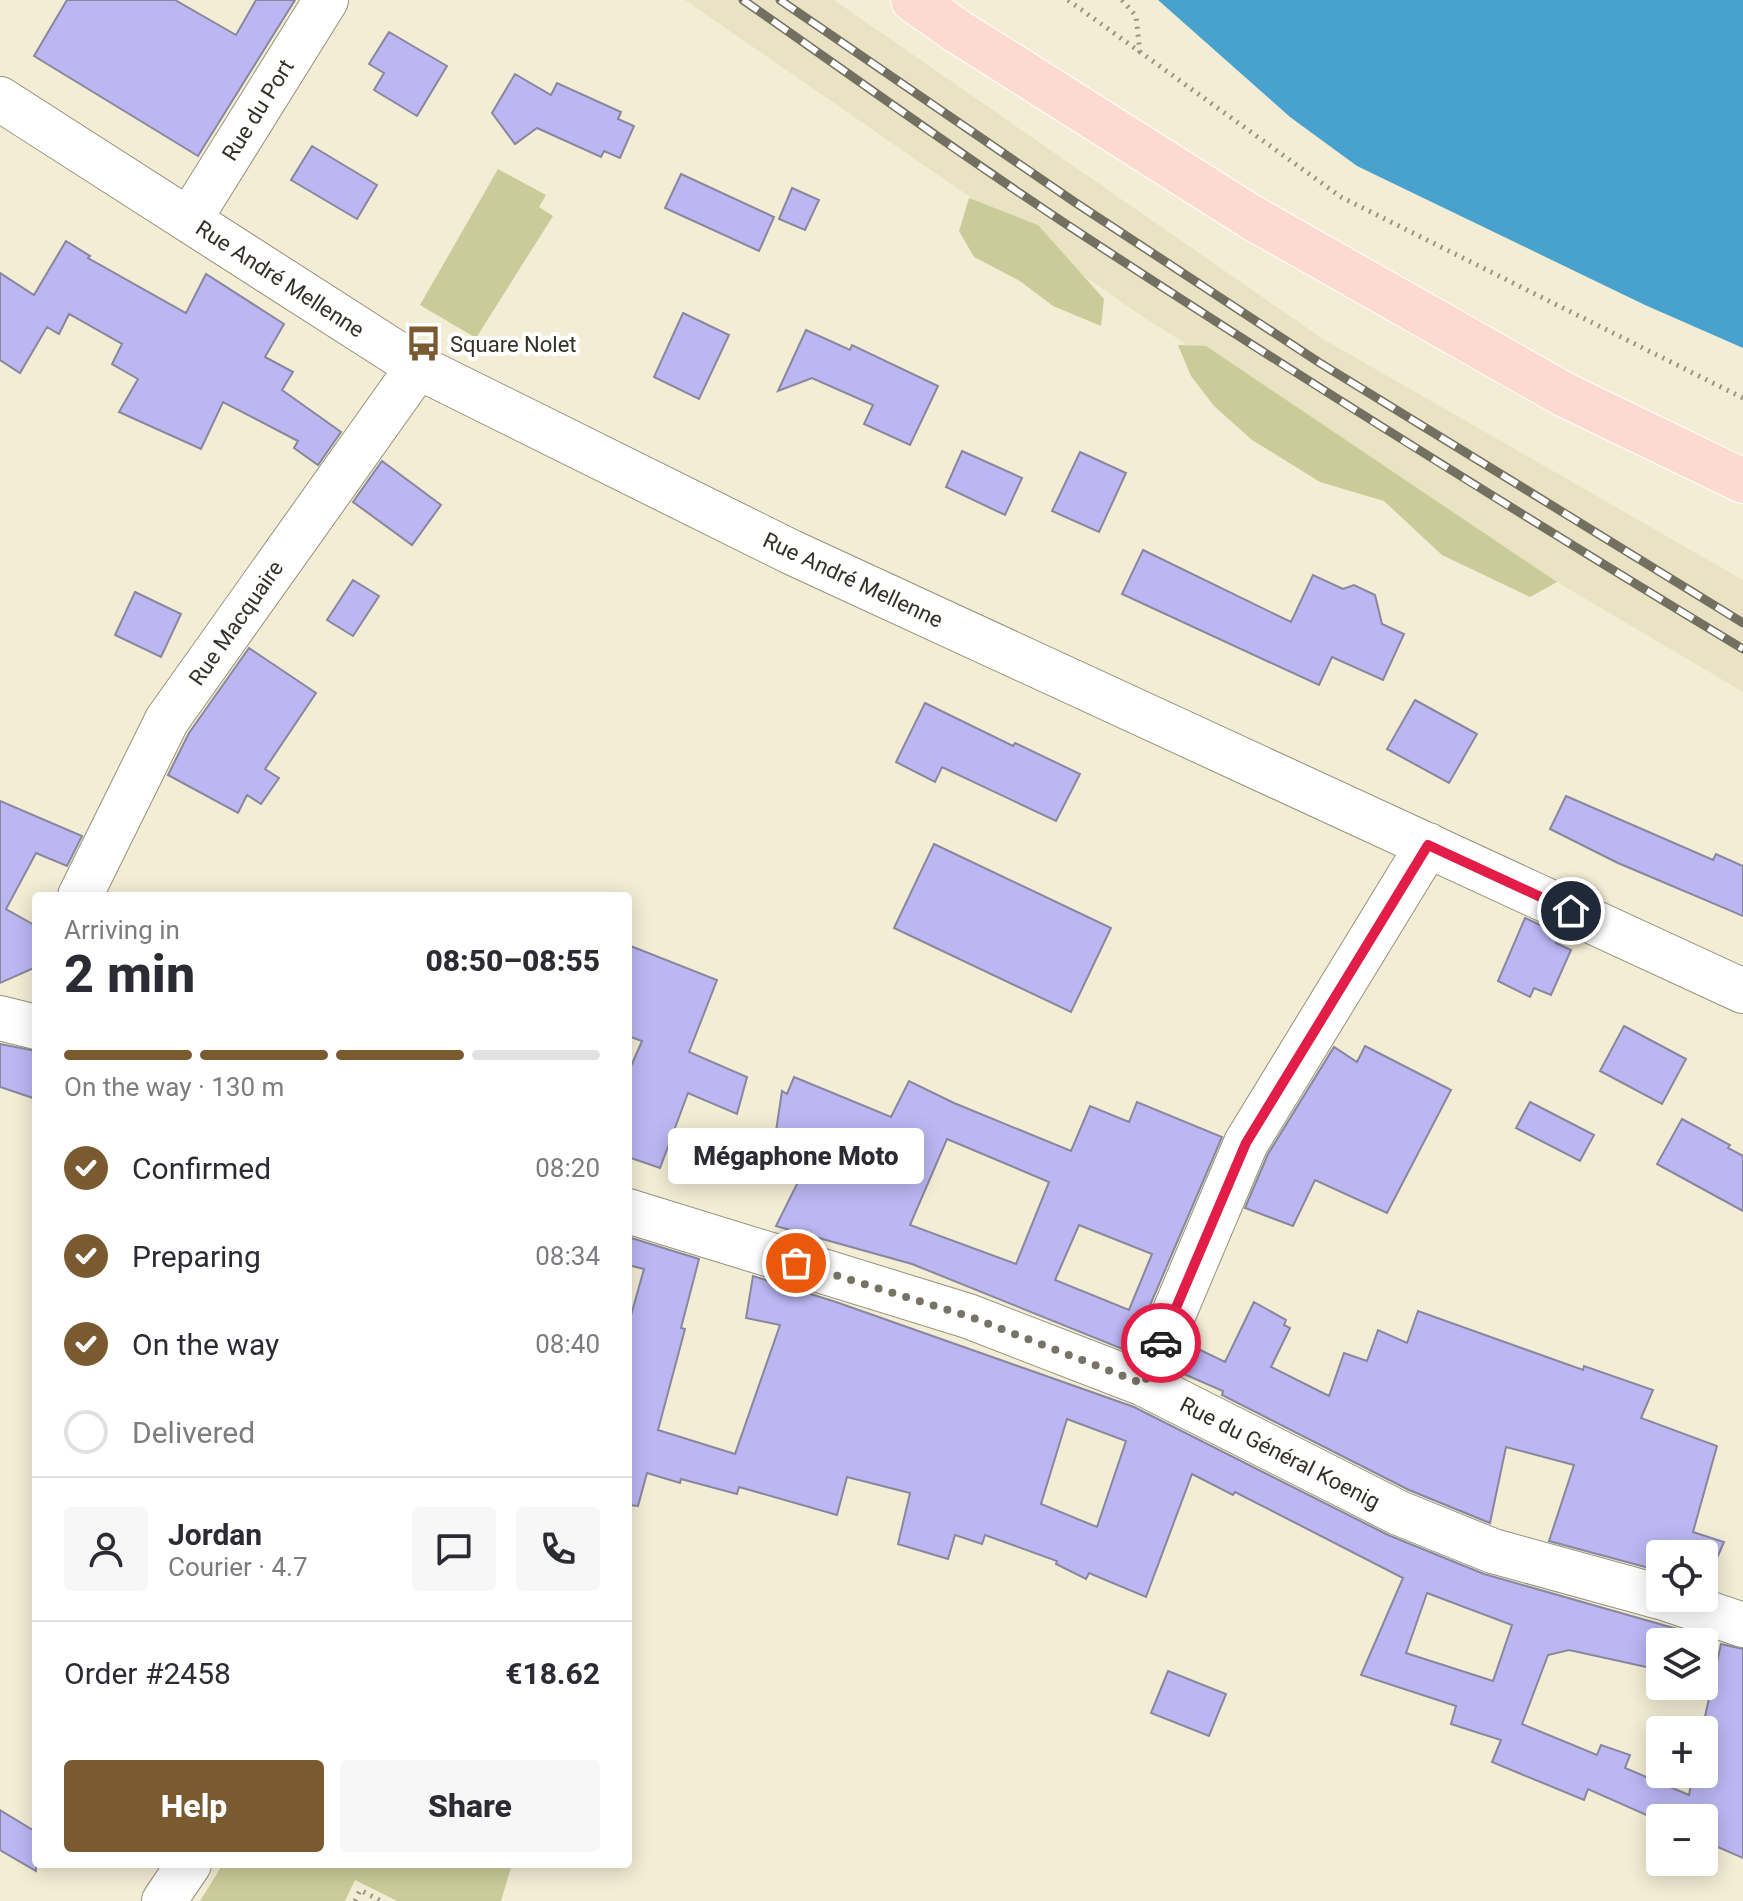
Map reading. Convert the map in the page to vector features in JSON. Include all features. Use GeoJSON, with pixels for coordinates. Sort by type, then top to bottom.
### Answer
{"type":"FeatureCollection","features":[{"type":"Feature","properties":{"kind":"main road"},"geometry":{"type":"LineString","coordinates":[[913,0],[1251,217],[1565,395],[1743,481]]}},
{"type":"Feature","properties":{"kind":"street","name":"Rue du Port"},"geometry":{"type":"LineString","coordinates":[[189,220],[326,0]]}},
{"type":"Feature","properties":{"kind":"street","name":"Rue André Mellenne"},"geometry":{"type":"LineString","coordinates":[[0,99],[418,367],[791,552],[1743,991]]}},
{"type":"Feature","properties":{"kind":"street","name":"Rue Macquaire"},"geometry":{"type":"LineString","coordinates":[[82,892],[167,720],[418,367]]}},
{"type":"Feature","properties":{"kind":"street"},"geometry":{"type":"LineString","coordinates":[[1144,1384],[1246,1143],[1428,845]]}},
{"type":"Feature","properties":{"kind":"street","name":"Rue du Général Koenig"},"geometry":{"type":"LineString","coordinates":[[632,1212],[968,1316],[1144,1384],[1399,1513],[1493,1551],[1646,1594]]}},
{"type":"Feature","properties":{"kind":"street","name":"Rue du Général Koenig"},"geometry":{"type":"LineString","coordinates":[[1704,1612],[1743,1625]]}},
{"type":"Feature","properties":{"kind":"street"},"geometry":{"type":"LineString","coordinates":[[164,1901],[186,1868]]}},
{"type":"Feature","properties":{"kind":"path"},"geometry":{"type":"LineString","coordinates":[[1068,0],[1341,197],[1743,398]]}},
{"type":"Feature","properties":{"kind":"path"},"geometry":{"type":"LineString","coordinates":[[1122,0],[1136,16],[1141,54]]}},
{"type":"Feature","properties":{"kind":"path"},"geometry":{"type":"LineString","coordinates":[[355,1901],[360,1890],[381,1901]]}},
{"type":"Feature","properties":{"kind":"shaded area"},"geometry":{"type":"Polygon","coordinates":[[[685,0],[834,0],[1323,339],[1743,580],[1743,692],[1557,582],[1142,316],[685,0]]]}},
{"type":"Feature","properties":{"kind":"green space"},"geometry":{"type":"Polygon","coordinates":[[[498,169],[546,195],[539,207],[553,216],[476,338],[420,305],[498,169]]]}},
{"type":"Feature","properties":{"kind":"green space"},"geometry":{"type":"Polygon","coordinates":[[[969,198],[1038,225],[1104,299],[1101,326],[1053,306],[1020,281],[974,257],[959,231],[969,198]]]}},
{"type":"Feature","properties":{"kind":"green space"},"geometry":{"type":"Polygon","coordinates":[[[1178,345],[1206,346],[1557,582],[1530,597],[1442,555],[1384,501],[1320,482],[1252,440],[1214,406],[1191,376],[1178,345]]]}},
{"type":"Feature","properties":{"kind":"green space"},"geometry":{"type":"Polygon","coordinates":[[[221,1868],[511,1868],[501,1901],[397,1901],[355,1880],[345,1901],[200,1901],[221,1868]]]}},
{"type":"Feature","properties":{"kind":"water"},"geometry":{"type":"Polygon","coordinates":[[[1158,0],[1743,0],[1743,348],[1645,305],[1357,166],[1290,117],[1158,0]]]}},
{"type":"Feature","properties":{"kind":"building"},"geometry":{"type":"Polygon","coordinates":[[[67,0],[175,0],[236,35],[256,0],[295,0],[198,156],[34,56],[67,0]]]}},
{"type":"Feature","properties":{"kind":"building"},"geometry":{"type":"Polygon","coordinates":[[[389,32],[447,66],[417,116],[374,90],[384,73],[369,64],[389,32]]]}},
{"type":"Feature","properties":{"kind":"building"},"geometry":{"type":"Polygon","coordinates":[[[515,74],[551,95],[557,83],[621,112],[618,119],[634,126],[620,158],[604,151],[601,157],[537,128],[515,144],[492,113],[515,74]]]}},
{"type":"Feature","properties":{"kind":"building"},"geometry":{"type":"Polygon","coordinates":[[[312,146],[377,185],[357,219],[291,180],[312,146]]]}},
{"type":"Feature","properties":{"kind":"building"},"geometry":{"type":"Polygon","coordinates":[[[681,174],[774,217],[759,251],[665,208],[681,174]]]}},
{"type":"Feature","properties":{"kind":"building"},"geometry":{"type":"Polygon","coordinates":[[[792,188],[819,200],[805,230],[779,219],[792,188]]]}},
{"type":"Feature","properties":{"kind":"building"},"geometry":{"type":"Polygon","coordinates":[[[66,241],[90,256],[88,258],[186,313],[206,274],[284,324],[265,357],[293,372],[282,390],[341,432],[318,465],[294,448],[298,441],[223,402],[201,449],[119,412],[138,379],[112,364],[122,344],[69,314],[59,334],[47,327],[20,373],[0,360],[0,273],[34,295],[66,241]]]}},
{"type":"Feature","properties":{"kind":"building"},"geometry":{"type":"Polygon","coordinates":[[[683,313],[729,335],[699,399],[654,377],[683,313]]]}},
{"type":"Feature","properties":{"kind":"building"},"geometry":{"type":"Polygon","coordinates":[[[806,330],[850,350],[852,345],[938,386],[910,445],[864,424],[873,405],[812,378],[778,391],[806,330]]]}},
{"type":"Feature","properties":{"kind":"building"},"geometry":{"type":"Polygon","coordinates":[[[962,451],[1022,478],[1005,515],[946,487],[962,451]]]}},
{"type":"Feature","properties":{"kind":"building"},"geometry":{"type":"Polygon","coordinates":[[[1080,452],[1126,473],[1099,532],[1052,511],[1080,452]]]}},
{"type":"Feature","properties":{"kind":"building"},"geometry":{"type":"Polygon","coordinates":[[[382,461],[441,505],[412,545],[353,502],[382,461]]]}},
{"type":"Feature","properties":{"kind":"building"},"geometry":{"type":"Polygon","coordinates":[[[1143,550],[1291,622],[1313,575],[1343,589],[1354,585],[1375,595],[1382,624],[1404,634],[1383,680],[1332,657],[1319,685],[1122,594],[1143,550]]]}},
{"type":"Feature","properties":{"kind":"building"},"geometry":{"type":"Polygon","coordinates":[[[353,580],[379,596],[353,636],[327,620],[353,580]]]}},
{"type":"Feature","properties":{"kind":"building"},"geometry":{"type":"Polygon","coordinates":[[[135,592],[181,614],[161,657],[115,635],[135,592]]]}},
{"type":"Feature","properties":{"kind":"building"},"geometry":{"type":"Polygon","coordinates":[[[249,648],[316,693],[265,769],[279,778],[261,804],[247,795],[238,813],[168,775],[189,733],[249,648]]]}},
{"type":"Feature","properties":{"kind":"building"},"geometry":{"type":"Polygon","coordinates":[[[1415,700],[1477,734],[1449,783],[1387,749],[1415,700]]]}},
{"type":"Feature","properties":{"kind":"building"},"geometry":{"type":"Polygon","coordinates":[[[925,703],[1013,746],[1015,743],[1080,774],[1056,821],[942,767],[935,782],[896,762],[925,703]]]}},
{"type":"Feature","properties":{"kind":"building"},"geometry":{"type":"Polygon","coordinates":[[[1566,796],[1713,860],[1716,854],[1743,866],[1743,916],[1618,863],[1550,829],[1566,796]]]}},
{"type":"Feature","properties":{"kind":"building"},"geometry":{"type":"Polygon","coordinates":[[[0,801],[82,836],[67,866],[36,853],[6,909],[32,924],[32,969],[0,983],[0,801]]]}},
{"type":"Feature","properties":{"kind":"building"},"geometry":{"type":"Polygon","coordinates":[[[934,844],[1111,928],[1071,1012],[894,928],[934,844]]]}},
{"type":"Feature","properties":{"kind":"building"},"geometry":{"type":"Polygon","coordinates":[[[1525,918],[1560,934],[1556,943],[1571,950],[1551,995],[1534,988],[1530,997],[1498,981],[1525,918]]]}},
{"type":"Feature","properties":{"kind":"building"},"geometry":{"type":"Polygon","coordinates":[[[632,947],[717,980],[689,1052],[747,1077],[737,1114],[688,1093],[660,1168],[632,1158],[632,1064],[642,1041],[632,1037],[632,947]]]}},
{"type":"Feature","properties":{"kind":"building"},"geometry":{"type":"Polygon","coordinates":[[[1624,1026],[1686,1059],[1662,1104],[1600,1071],[1624,1026]]]}},
{"type":"Feature","properties":{"kind":"building"},"geometry":{"type":"Polygon","coordinates":[[[0,1044],[32,1050],[32,1098],[0,1087],[0,1044]]]}},
{"type":"Feature","properties":{"kind":"building"},"geometry":{"type":"Polygon","coordinates":[[[1365,1046],[1451,1090],[1387,1213],[1315,1180],[1293,1226],[1245,1208],[1268,1154],[1334,1047],[1357,1062],[1365,1046]]]}},
{"type":"Feature","properties":{"kind":"building"},"geometry":{"type":"Polygon","coordinates":[[[794,1077],[891,1117],[909,1081],[1071,1151],[1090,1106],[1129,1122],[1137,1102],[1222,1137],[1130,1352],[912,1264],[776,1226],[805,1168],[791,1162],[800,1142],[776,1131],[782,1091],[787,1094],[794,1077]],[[947,1139],[910,1225],[1016,1264],[1049,1182],[947,1139]],[[1079,1225],[1055,1280],[1129,1310],[1152,1254],[1079,1225]]]}},
{"type":"Feature","properties":{"kind":"building"},"geometry":{"type":"Polygon","coordinates":[[[1530,1102],[1594,1135],[1580,1161],[1516,1128],[1530,1102]]]}},
{"type":"Feature","properties":{"kind":"building"},"geometry":{"type":"Polygon","coordinates":[[[1682,1119],[1730,1145],[1728,1148],[1743,1156],[1743,1211],[1657,1164],[1682,1119]]]}},
{"type":"Feature","properties":{"kind":"building"},"geometry":{"type":"Polygon","coordinates":[[[632,1238],[699,1259],[681,1328],[685,1329],[658,1430],[735,1454],[780,1325],[746,1318],[753,1276],[836,1302],[1134,1407],[1388,1535],[1484,1574],[1673,1628],[1646,1628],[1646,1667],[1569,1650],[1548,1655],[1522,1724],[1597,1755],[1601,1745],[1630,1755],[1625,1768],[1646,1777],[1646,1788],[1672,1788],[1689,1795],[1690,1788],[1718,1788],[1718,1716],[1705,1716],[1709,1700],[1718,1700],[1721,1644],[1743,1649],[1743,1858],[1718,1847],[1718,1804],[1646,1804],[1646,1815],[1588,1789],[1584,1800],[1492,1762],[1501,1740],[1451,1724],[1456,1706],[1361,1675],[1403,1578],[1235,1492],[1233,1495],[1192,1474],[1146,1597],[1089,1573],[1086,1579],[1056,1564],[1057,1561],[985,1535],[982,1544],[955,1535],[948,1559],[898,1544],[910,1493],[847,1477],[837,1515],[739,1487],[737,1494],[647,1473],[638,1506],[632,1505],[632,1312],[644,1269],[632,1266],[632,1238]],[[1067,1419],[1041,1504],[1097,1527],[1126,1441],[1067,1419]],[[1427,1593],[1406,1653],[1493,1681],[1512,1625],[1427,1593]]]}},
{"type":"Feature","properties":{"kind":"building"},"geometry":{"type":"Polygon","coordinates":[[[1254,1302],[1286,1320],[1284,1325],[1290,1328],[1271,1367],[1329,1396],[1344,1353],[1367,1361],[1378,1330],[1407,1343],[1418,1311],[1583,1370],[1584,1366],[1653,1390],[1641,1418],[1717,1446],[1693,1532],[1718,1540],[1646,1540],[1646,1567],[1549,1541],[1574,1465],[1506,1447],[1490,1523],[1409,1490],[1222,1395],[1223,1391],[1177,1371],[1188,1344],[1225,1362],[1254,1302]]]}},
{"type":"Feature","properties":{"kind":"building"},"geometry":{"type":"Polygon","coordinates":[[[1718,1540],[1724,1542],[1718,1556],[1718,1540]]]}},
{"type":"Feature","properties":{"kind":"building"},"geometry":{"type":"Polygon","coordinates":[[[1168,1671],[1226,1694],[1209,1736],[1151,1713],[1168,1671]]]}},
{"type":"Feature","properties":{"kind":"building"},"geometry":{"type":"Polygon","coordinates":[[[0,1810],[32,1830],[32,1868],[36,1871],[0,1850],[0,1810]]]}},
{"type":"Feature","properties":{"kind":"railway"},"geometry":{"type":"LineString","coordinates":[[743,0],[985,169],[1150,279],[1403,440],[1743,649]]}},
{"type":"Feature","properties":{"kind":"railway"},"geometry":{"type":"LineString","coordinates":[[780,0],[1076,203],[1320,363],[1743,623]]}},
{"type":"Feature","properties":{"kind":"way so far"},"geometry":{"type":"LineString","coordinates":[[796,1263],[968,1316],[1144,1384],[1161,1343]]}},
{"type":"Feature","properties":{"kind":"place","name":"Square Nolet"},"geometry":{"type":"Point","coordinates":[424,344]}},
{"type":"Feature","properties":{"kind":"place","name":"Mégaphone Moto"},"geometry":{"type":"Point","coordinates":[796,1263]}},
{"type":"Feature","properties":{"kind":"route"},"geometry":{"type":"LineString","coordinates":[[1161,1343],[1246,1143],[1428,845],[1571,911]]}}]}
